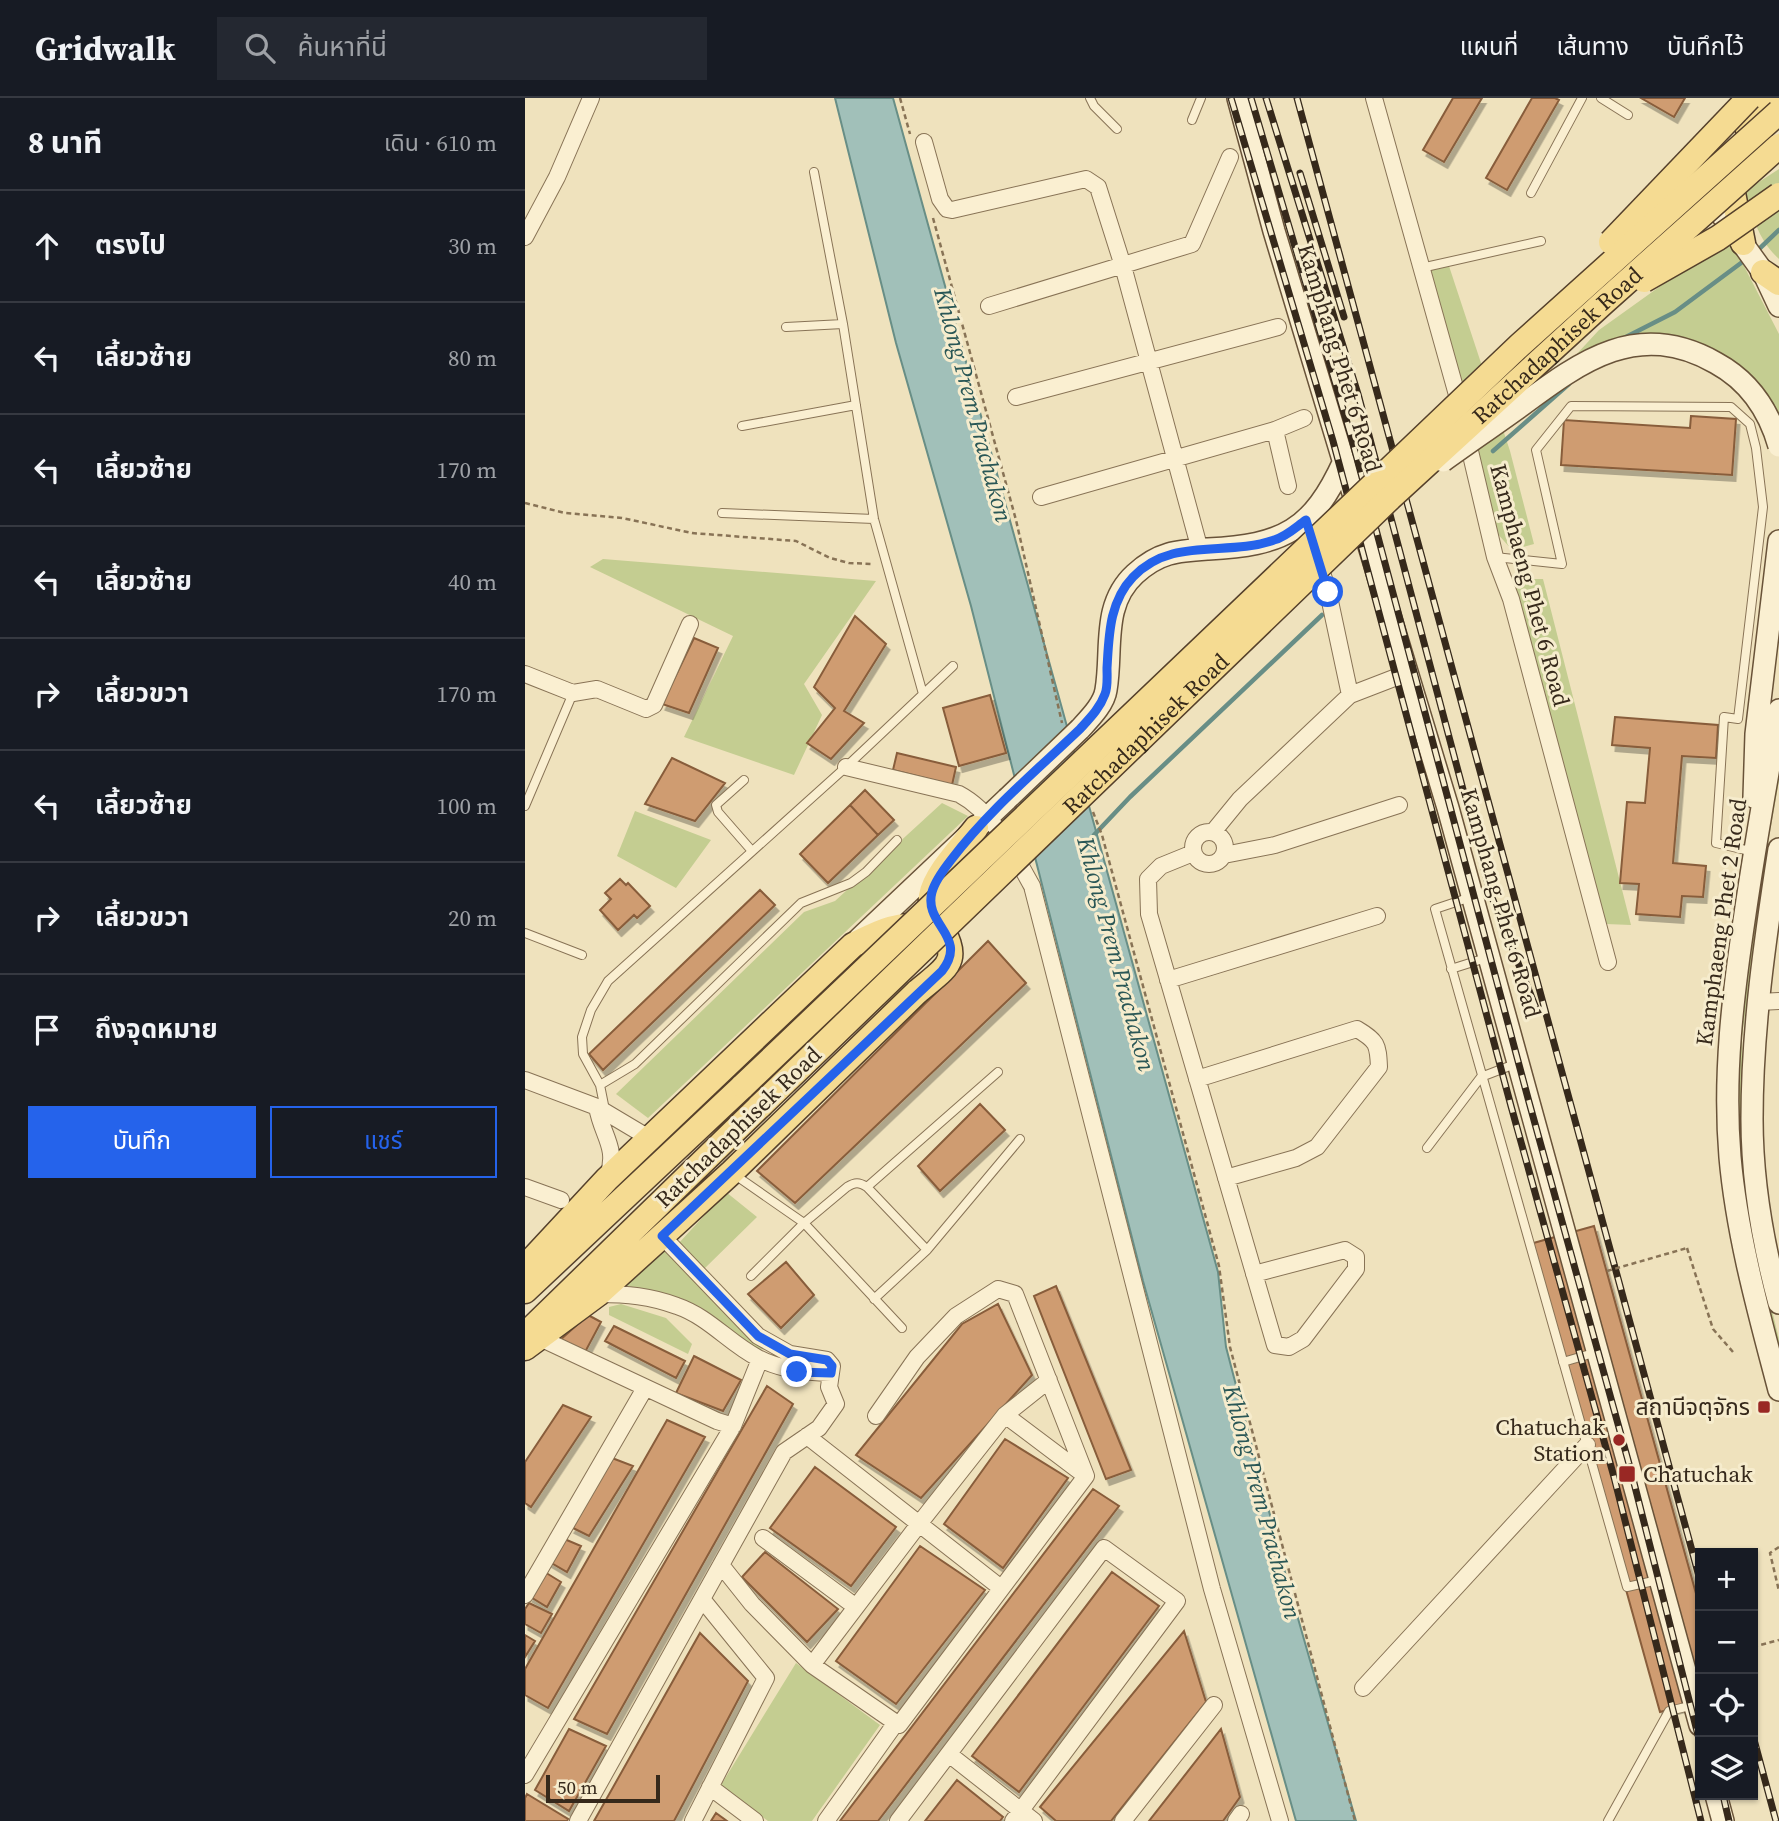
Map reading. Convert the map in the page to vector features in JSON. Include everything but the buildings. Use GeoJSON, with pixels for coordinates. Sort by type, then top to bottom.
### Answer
{"type":"FeatureCollection","features":[{"type":"Feature","properties":{"kind":"main road"},"geometry":{"type":"LineString","coordinates":[[1743,243],[1730,178],[1746,132],[1769,102]]}},
{"type":"Feature","properties":{"kind":"main road"},"geometry":{"type":"LineString","coordinates":[[1520,345],[1621,232],[1769,102]]}},
{"type":"Feature","properties":{"kind":"main road","name":"Ratchadaphisek Road"},"geometry":{"type":"LineString","coordinates":[[525,1291],[1520,345],[1769,102]]}},
{"type":"Feature","properties":{"kind":"main road","name":"Ratchadaphisek Road"},"geometry":{"type":"LineString","coordinates":[[530,1340],[760,1105],[1390,498],[1779,146]]}},
{"type":"Feature","properties":{"kind":"main road"},"geometry":{"type":"LineString","coordinates":[[1603,303],[1718,238],[1779,195]]}},
{"type":"Feature","properties":{"kind":"main road"},"geometry":{"type":"LineString","coordinates":[[530,1340],[598,1294],[732,1172],[917,992],[942,971],[950,960],[952,949],[935,917],[931,903],[932,892],[943,872],[982,822]]}},
{"type":"Feature","properties":{"kind":"main road"},"geometry":{"type":"LineString","coordinates":[[525,1267],[607,1179],[853,945],[903,925],[924,928],[932,933],[940,945],[942,956],[939,965],[917,992]]}},
{"type":"Feature","properties":{"kind":"street"},"geometry":{"type":"LineString","coordinates":[[525,237],[557,177],[591,98]]}},
{"type":"Feature","properties":{"kind":"street","name":"Kamphang Phet 6 Road"},"geometry":{"type":"LineString","coordinates":[[1238,98],[1274,231],[1472,897],[1695,1704]]}},
{"type":"Feature","properties":{"kind":"street","name":"Kamphaeng Phet 6 Road"},"geometry":{"type":"LineString","coordinates":[[1374,98],[1453,376],[1495,558],[1511,599],[1608,962]]}},
{"type":"Feature","properties":{"kind":"street"},"geometry":{"type":"LineString","coordinates":[[1736,98],[1711,140],[1709,197],[1771,278],[1779,306]]}},
{"type":"Feature","properties":{"kind":"street"},"geometry":{"type":"LineString","coordinates":[[917,140],[940,199],[947,209],[1086,178],[1098,187],[1177,457],[1200,550]]}},
{"type":"Feature","properties":{"kind":"street"},"geometry":{"type":"LineString","coordinates":[[989,306],[1192,244],[1230,156]]}},
{"type":"Feature","properties":{"kind":"street"},"geometry":{"type":"LineString","coordinates":[[1017,397],[1278,327]]}},
{"type":"Feature","properties":{"kind":"street"},"geometry":{"type":"LineString","coordinates":[[1390,498],[1580,364],[1595,356],[1627,346],[1644,344],[1674,347],[1707,357],[1723,366],[1753,393],[1769,419],[1779,446]]}},
{"type":"Feature","properties":{"kind":"street"},"geometry":{"type":"LineString","coordinates":[[1041,496],[1275,430],[1304,418]]}},
{"type":"Feature","properties":{"kind":"street"},"geometry":{"type":"LineString","coordinates":[[1275,430],[1289,486]]}},
{"type":"Feature","properties":{"kind":"street"},"geometry":{"type":"LineString","coordinates":[[853,945],[1007,799],[1072,730],[1095,713],[1106,692],[1111,618],[1127,583],[1156,559],[1172,552],[1227,548],[1275,540],[1306,520],[1331,491],[1344,461]]}},
{"type":"Feature","properties":{"kind":"street"},"geometry":{"type":"LineString","coordinates":[[1306,520],[1328,592],[1350,695]]}},
{"type":"Feature","properties":{"kind":"street"},"geometry":{"type":"LineString","coordinates":[[1758,830],[1754,798],[1756,734],[1779,541]]}},
{"type":"Feature","properties":{"kind":"street"},"geometry":{"type":"LineString","coordinates":[[525,674],[573,693],[597,689],[646,709],[650,708],[654,705],[689,624]]}},
{"type":"Feature","properties":{"kind":"street"},"geometry":{"type":"LineString","coordinates":[[1213,832],[1240,799],[1350,695],[1407,673]]}},
{"type":"Feature","properties":{"kind":"street","name":"Kamphaeng Phet 2 Road"},"geometry":{"type":"LineString","coordinates":[[1779,709],[1734,988],[1727,1104],[1736,1207],[1755,1299],[1779,1390]]}},
{"type":"Feature","properties":{"kind":"street"},"geometry":{"type":"LineString","coordinates":[[846,767],[959,794],[974,803],[982,822],[1033,886],[1212,1589],[1280,1821]]}},
{"type":"Feature","properties":{"kind":"street"},"geometry":{"type":"LineString","coordinates":[[1224,855],[1223,838],[1213,832],[1202,833],[1194,841],[1193,853],[1200,862],[1216,863],[1224,855],[1275,845],[1398,805]]}},
{"type":"Feature","properties":{"kind":"street","name":"Kamphaeng Phet 2 Road"},"geometry":{"type":"LineString","coordinates":[[1779,849],[1762,956],[1769,1002],[1752,1121],[1755,1180],[1763,1233],[1779,1303]]}},
{"type":"Feature","properties":{"kind":"street"},"geometry":{"type":"LineString","coordinates":[[1193,853],[1161,866],[1148,879],[1149,914],[1168,980],[1254,1274],[1275,1345],[1289,1347],[1303,1339],[1356,1269],[1356,1257],[1345,1250],[1254,1274]]}},
{"type":"Feature","properties":{"kind":"street"},"geometry":{"type":"LineString","coordinates":[[1168,980],[1377,916]]}},
{"type":"Feature","properties":{"kind":"street"},"geometry":{"type":"LineString","coordinates":[[1197,1079],[1357,1029],[1373,1038],[1378,1047],[1380,1067],[1317,1147],[1296,1158],[1226,1178]]}},
{"type":"Feature","properties":{"kind":"street"},"geometry":{"type":"LineString","coordinates":[[525,1080],[602,1110],[649,1138]]}},
{"type":"Feature","properties":{"kind":"street"},"geometry":{"type":"LineString","coordinates":[[602,1110],[612,1152],[612,1164],[607,1179]]}},
{"type":"Feature","properties":{"kind":"street"},"geometry":{"type":"LineString","coordinates":[[525,1187],[561,1200]]}},
{"type":"Feature","properties":{"kind":"street"},"geometry":{"type":"LineString","coordinates":[[578,1821],[784,1452],[819,1428],[835,1404],[829,1387],[832,1366],[827,1360],[790,1354],[758,1336],[662,1236]]}},
{"type":"Feature","properties":{"kind":"street"},"geometry":{"type":"LineString","coordinates":[[876,1416],[917,1357],[956,1317],[998,1289],[1015,1294],[1086,1476]]}},
{"type":"Feature","properties":{"kind":"street"},"geometry":{"type":"LineString","coordinates":[[598,1294],[636,1294],[679,1306],[714,1325],[761,1359],[797,1372],[831,1373]]}},
{"type":"Feature","properties":{"kind":"street"},"geometry":{"type":"LineString","coordinates":[[530,1340],[733,1426]]}},
{"type":"Feature","properties":{"kind":"street"},"geometry":{"type":"LineString","coordinates":[[525,1774],[733,1426],[761,1359]]}},
{"type":"Feature","properties":{"kind":"street"},"geometry":{"type":"LineString","coordinates":[[812,1665],[1005,1415],[1049,1380]]}},
{"type":"Feature","properties":{"kind":"street"},"geometry":{"type":"LineString","coordinates":[[525,1595],[645,1388]]}},
{"type":"Feature","properties":{"kind":"street"},"geometry":{"type":"LineString","coordinates":[[1005,1415],[1086,1476]]}},
{"type":"Feature","properties":{"kind":"street"},"geometry":{"type":"LineString","coordinates":[[807,1436],[1001,1588]]}},
{"type":"Feature","properties":{"kind":"street"},"geometry":{"type":"LineString","coordinates":[[1363,1688],[1587,1445]]}},
{"type":"Feature","properties":{"kind":"street"},"geometry":{"type":"LineString","coordinates":[[721,1565],[752,1604],[812,1665],[899,1725],[1086,1476]]}},
{"type":"Feature","properties":{"kind":"street"},"geometry":{"type":"LineString","coordinates":[[763,1538],[856,1607]]}},
{"type":"Feature","properties":{"kind":"street"},"geometry":{"type":"LineString","coordinates":[[898,1821],[1104,1548],[1177,1601],[1017,1816]]}},
{"type":"Feature","properties":{"kind":"street"},"geometry":{"type":"LineString","coordinates":[[693,1821],[767,1678],[702,1599]]}},
{"type":"Feature","properties":{"kind":"street"},"geometry":{"type":"LineString","coordinates":[[1123,1821],[1214,1705]]}},
{"type":"Feature","properties":{"kind":"street"},"geometry":{"type":"LineString","coordinates":[[825,1821],[895,1724]]}},
{"type":"Feature","properties":{"kind":"street"},"geometry":{"type":"LineString","coordinates":[[950,1755],[1017,1816],[1034,1821]]}},
{"type":"Feature","properties":{"kind":"street"},"geometry":{"type":"LineString","coordinates":[[711,1787],[755,1821]]}},
{"type":"Feature","properties":{"kind":"street"},"geometry":{"type":"LineString","coordinates":[[1718,1800],[1723,1821]]}},
{"type":"Feature","properties":{"kind":"lane"},"geometry":{"type":"LineString","coordinates":[[1090,98],[1094,106],[1117,129]]}},
{"type":"Feature","properties":{"kind":"lane"},"geometry":{"type":"LineString","coordinates":[[1192,120],[1201,98]]}},
{"type":"Feature","properties":{"kind":"lane"},"geometry":{"type":"LineString","coordinates":[[1531,194],[1582,98]]}},
{"type":"Feature","properties":{"kind":"lane"},"geometry":{"type":"LineString","coordinates":[[1601,98],[1628,115]]}},
{"type":"Feature","properties":{"kind":"lane"},"geometry":{"type":"LineString","coordinates":[[814,172],[843,324],[874,519],[923,694]]}},
{"type":"Feature","properties":{"kind":"lane"},"geometry":{"type":"LineString","coordinates":[[1421,268],[1541,241]]}},
{"type":"Feature","properties":{"kind":"lane"},"geometry":{"type":"LineString","coordinates":[[786,327],[843,324]]}},
{"type":"Feature","properties":{"kind":"lane"},"geometry":{"type":"LineString","coordinates":[[742,426],[856,405]]}},
{"type":"Feature","properties":{"kind":"lane"},"geometry":{"type":"LineString","coordinates":[[1495,558],[1562,564],[1536,450],[1571,406],[1731,407],[1750,424],[1756,448],[1763,507],[1738,719],[1724,717],[1716,843],[1754,852]]}},
{"type":"Feature","properties":{"kind":"lane"},"geometry":{"type":"LineString","coordinates":[[722,513],[874,519]]}},
{"type":"Feature","properties":{"kind":"lane"},"geometry":{"type":"LineString","coordinates":[[602,1110],[600,1085],[583,1054],[582,1037],[591,1010],[608,981],[846,767],[953,666]]}},
{"type":"Feature","properties":{"kind":"lane"},"geometry":{"type":"LineString","coordinates":[[525,806],[573,693]]}},
{"type":"Feature","properties":{"kind":"lane"},"geometry":{"type":"LineString","coordinates":[[744,780],[716,805],[718,813],[752,851]]}},
{"type":"Feature","properties":{"kind":"lane"},"geometry":{"type":"LineString","coordinates":[[600,1085],[635,1064],[801,903],[851,883],[866,872],[897,840]]}},
{"type":"Feature","properties":{"kind":"lane"},"geometry":{"type":"LineString","coordinates":[[1472,897],[1435,909],[1451,969],[1627,1587],[1661,1579]]}},
{"type":"Feature","properties":{"kind":"lane"},"geometry":{"type":"LineString","coordinates":[[525,933],[582,955]]}},
{"type":"Feature","properties":{"kind":"lane"},"geometry":{"type":"LineString","coordinates":[[1451,969],[1489,957]]}},
{"type":"Feature","properties":{"kind":"lane"},"geometry":{"type":"LineString","coordinates":[[1427,1148],[1481,1077],[1518,1063]]}},
{"type":"Feature","properties":{"kind":"lane"},"geometry":{"type":"LineString","coordinates":[[867,1187],[998,1072]]}},
{"type":"Feature","properties":{"kind":"lane"},"geometry":{"type":"LineString","coordinates":[[874,1299],[926,1250],[1020,1139]]}},
{"type":"Feature","properties":{"kind":"lane"},"geometry":{"type":"LineString","coordinates":[[732,1172],[804,1223],[902,1328]]}},
{"type":"Feature","properties":{"kind":"lane"},"geometry":{"type":"LineString","coordinates":[[751,1276],[804,1223],[855,1182],[867,1187],[926,1250]]}},
{"type":"Feature","properties":{"kind":"lane"},"geometry":{"type":"LineString","coordinates":[[1563,1362],[1598,1351]]}},
{"type":"Feature","properties":{"kind":"lane"},"geometry":{"type":"LineString","coordinates":[[1608,1821],[1669,1711],[1695,1715]]}},
{"type":"Feature","properties":{"kind":"path"},"geometry":{"type":"LineString","coordinates":[[900,98],[917,140]]}},
{"type":"Feature","properties":{"kind":"path"},"geometry":{"type":"LineString","coordinates":[[933,217],[1072,730]]}},
{"type":"Feature","properties":{"kind":"path"},"geometry":{"type":"LineString","coordinates":[[525,503],[565,513],[622,518],[692,533],[796,541],[830,558],[849,563],[887,566]]}},
{"type":"Feature","properties":{"kind":"path"},"geometry":{"type":"LineString","coordinates":[[1092,809],[1102,835],[1219,1266],[1230,1347],[1355,1821]]}},
{"type":"Feature","properties":{"kind":"path"},"geometry":{"type":"LineString","coordinates":[[1607,1272],[1688,1248],[1713,1329],[1733,1352]]}},
{"type":"Feature","properties":{"kind":"path"},"geometry":{"type":"LineString","coordinates":[[1779,1547],[1770,1553],[1779,1591]]}},
{"type":"Feature","properties":{"kind":"path"},"geometry":{"type":"LineString","coordinates":[[1758,1646],[1779,1640]]}},
{"type":"Feature","properties":{"kind":"green space"},"geometry":{"type":"Polygon","coordinates":[[[1779,169],[1779,259],[1761,236],[1745,191],[1779,169]]]}},
{"type":"Feature","properties":{"kind":"green space"},"geometry":{"type":"Polygon","coordinates":[[[1729,237],[1779,334],[1779,429],[1719,359],[1595,347],[1574,357],[1599,330],[1729,237]]]}},
{"type":"Feature","properties":{"kind":"green space"},"geometry":{"type":"Polygon","coordinates":[[[1449,266],[1510,451],[1534,544],[1512,550],[1496,532],[1427,271],[1449,266]]]}},
{"type":"Feature","properties":{"kind":"green space"},"geometry":{"type":"Polygon","coordinates":[[[603,559],[876,581],[804,684],[822,715],[794,775],[684,737],[733,636],[590,567],[603,559]]]}},
{"type":"Feature","properties":{"kind":"green space"},"geometry":{"type":"Polygon","coordinates":[[[1509,579],[1543,579],[1631,925],[1606,924],[1509,579]]]}},
{"type":"Feature","properties":{"kind":"green space"},"geometry":{"type":"Polygon","coordinates":[[[1779,750],[1779,781],[1742,1037],[1742,1089],[1743,1137],[1761,1265],[1779,1339],[1779,1363],[1746,1221],[1738,1143],[1737,1064],[1741,1012],[1779,750]]]}},
{"type":"Feature","properties":{"kind":"green space"},"geometry":{"type":"Polygon","coordinates":[[[942,803],[968,816],[648,1118],[616,1094],[804,912],[835,901],[942,803]]]}},
{"type":"Feature","properties":{"kind":"green space"},"geometry":{"type":"Polygon","coordinates":[[[635,811],[711,840],[676,888],[617,856],[635,811]]]}},
{"type":"Feature","properties":{"kind":"green space"},"geometry":{"type":"Polygon","coordinates":[[[726,1192],[757,1217],[704,1269],[678,1244],[726,1192]]]}},
{"type":"Feature","properties":{"kind":"green space"},"geometry":{"type":"Polygon","coordinates":[[[665,1247],[769,1350],[757,1349],[665,1295],[622,1285],[665,1247]]]}},
{"type":"Feature","properties":{"kind":"green space"},"geometry":{"type":"Polygon","coordinates":[[[621,1304],[666,1318],[692,1344],[688,1354],[609,1315],[609,1307],[621,1304]]]}},
{"type":"Feature","properties":{"kind":"green space"},"geometry":{"type":"Polygon","coordinates":[[[796,1663],[880,1725],[812,1821],[768,1821],[721,1785],[796,1663]]]}},
{"type":"Feature","properties":{"kind":"water","name":"Khlong Prem Prachakon"},"geometry":{"type":"Polygon","coordinates":[[[835,98],[893,98],[1218,1272],[1226,1347],[1287,1580],[1356,1821],[1296,1821],[1143,1281],[971,606],[896,343],[835,98]]]}},
{"type":"Feature","properties":{"kind":"waterway"},"geometry":{"type":"LineString","coordinates":[[1757,251],[1779,230]]}},
{"type":"Feature","properties":{"kind":"waterway"},"geometry":{"type":"LineString","coordinates":[[1618,341],[1675,312],[1741,263]]}},
{"type":"Feature","properties":{"kind":"waterway"},"geometry":{"type":"LineString","coordinates":[[1493,451],[1569,384]]}},
{"type":"Feature","properties":{"kind":"waterway","name":"Khlong Prem Prachakon"},"geometry":{"type":"LineString","coordinates":[[1094,835],[1130,797],[1322,615]]}},
{"type":"Feature","properties":{"kind":"railway"},"geometry":{"type":"LineString","coordinates":[[1231,98],[1333,441],[1511,1106],[1614,1477],[1701,1821]]}},
{"type":"Feature","properties":{"kind":"railway"},"geometry":{"type":"LineString","coordinates":[[1251,98],[1351,436],[1631,1471],[1698,1737]]}},
{"type":"Feature","properties":{"kind":"railway"},"geometry":{"type":"LineString","coordinates":[[1266,98],[1358,394],[1491,895],[1536,1008]]}},
{"type":"Feature","properties":{"kind":"railway"},"geometry":{"type":"LineString","coordinates":[[1297,98],[1695,1562]]}},
{"type":"Feature","properties":{"kind":"railway"},"geometry":{"type":"LineString","coordinates":[[1300,173],[1344,317]]}},
{"type":"Feature","properties":{"kind":"railway"},"geometry":{"type":"LineString","coordinates":[[1753,1737],[1776,1821]]}},
{"type":"Feature","properties":{"kind":"railway"},"geometry":{"type":"LineString","coordinates":[[1724,1800],[1729,1821]]}},
{"type":"Feature","properties":{"kind":"place","name":"สถานีจตุจักร"},"geometry":{"type":"Point","coordinates":[1764,1407]}},
{"type":"Feature","properties":{"kind":"place","name":"Chatuchak Station"},"geometry":{"type":"Point","coordinates":[1619,1440]}},
{"type":"Feature","properties":{"kind":"place","name":"Chatuchak"},"geometry":{"type":"Point","coordinates":[1627,1474]}},
{"type":"Feature","properties":{"kind":"route"},"geometry":{"type":"LineString","coordinates":[[797,1372],[831,1373],[832,1366],[827,1360],[790,1354],[758,1336],[662,1236],[942,971],[950,960],[952,949],[949,939],[935,917],[931,903],[936,882],[976,828],[1095,713],[1106,692],[1111,618],[1127,583],[1134,576],[1156,559],[1172,552],[1227,548],[1275,540],[1306,520],[1328,592]]}}]}
